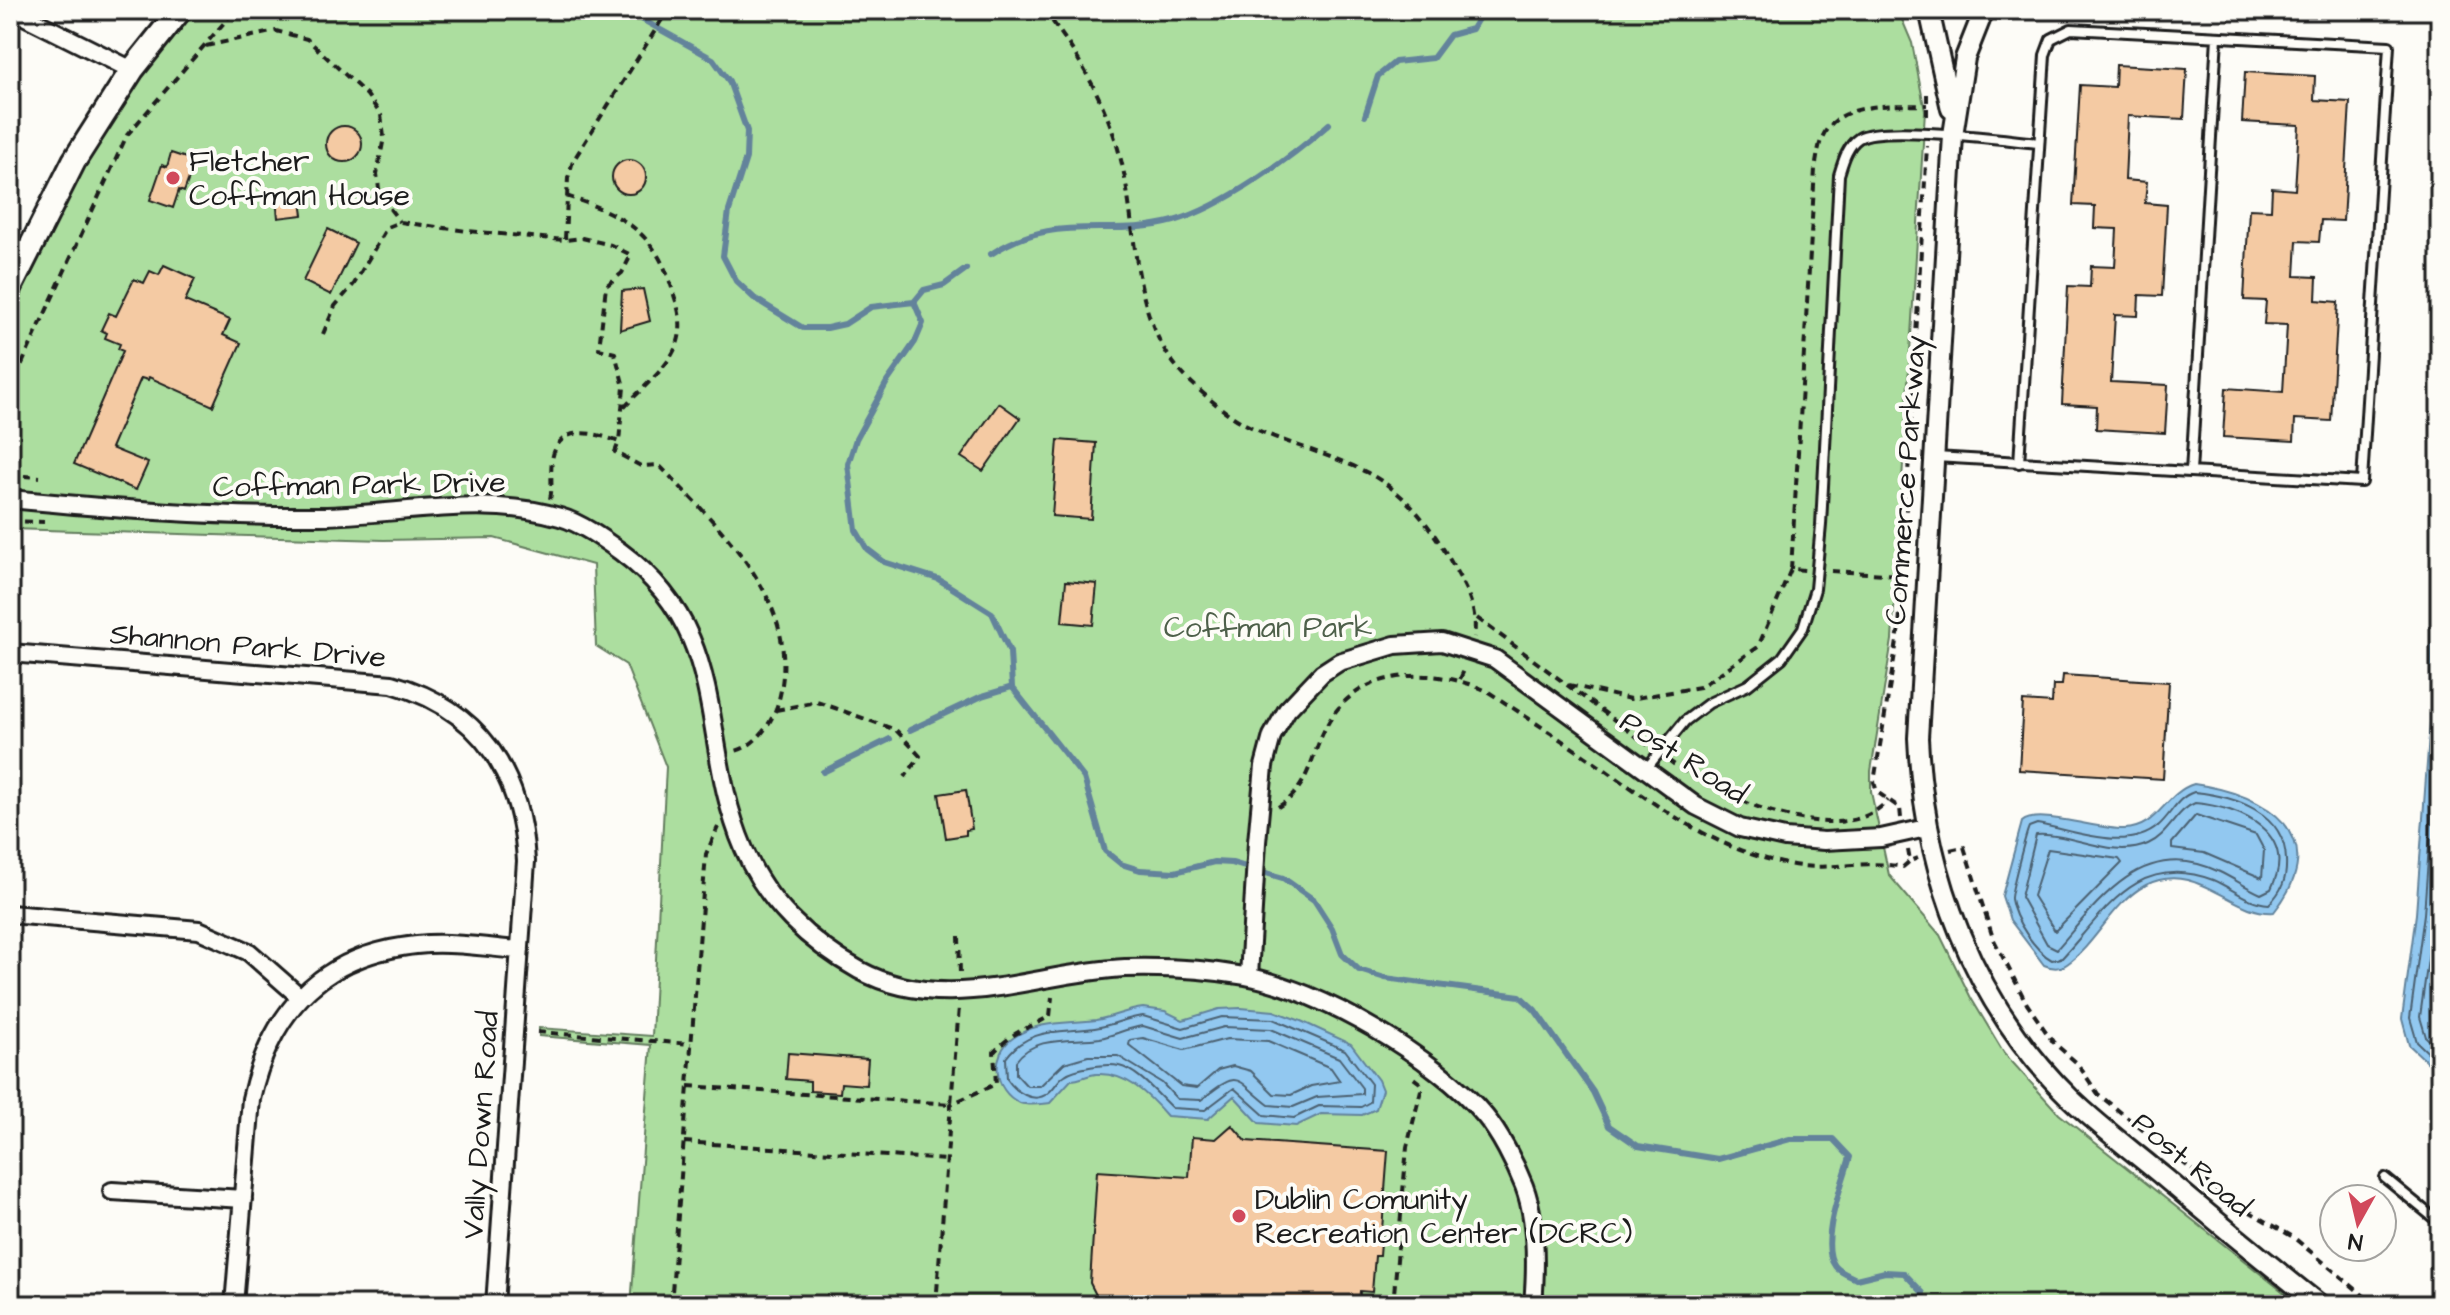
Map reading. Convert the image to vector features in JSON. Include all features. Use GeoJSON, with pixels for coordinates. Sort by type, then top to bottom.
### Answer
{"type":"FeatureCollection","features":[{"type":"Feature","properties":{"kind":"main road"},"geometry":{"type":"LineString","coordinates":[[10,288],[74,161],[132,70],[180,10]]}},
{"type":"Feature","properties":{"kind":"street"},"geometry":{"type":"LineString","coordinates":[[12,10],[132,70]]}},
{"type":"Feature","properties":{"kind":"street","name":"Commerce Parkway"},"geometry":{"type":"LineString","coordinates":[[1929,10],[1949,90],[1953,135]]}},
{"type":"Feature","properties":{"kind":"street","name":"Commerce Parkway"},"geometry":{"type":"LineString","coordinates":[[1926,828],[1918,738],[1953,135],[1965,58],[1984,10]]}},
{"type":"Feature","properties":{"kind":"street","name":"Coffman Park Drive"},"geometry":{"type":"LineString","coordinates":[[10,499],[211,515],[331,516],[494,506],[562,518],[607,542],[662,591],[688,630],[704,668],[732,818],[744,851],[771,895],[796,925],[862,971],[899,985],[959,999],[989,990],[1121,968],[1181,969],[1249,976],[1338,1008],[1415,1056],[1453,1084],[1487,1117],[1525,1189],[1533,1238],[1533,1305]]}},
{"type":"Feature","properties":{"kind":"street","name":"Post Road"},"geometry":{"type":"LineString","coordinates":[[1249,976],[1264,766],[1272,736],[1287,710],[1322,673],[1339,662],[1395,645],[1442,642],[1495,659],[1696,806],[1740,828],[1785,838],[1863,840],[1926,828],[1952,915],[1975,971],[2035,1061],[2072,1100],[2320,1305]]}},
{"type":"Feature","properties":{"kind":"street","name":"Shannon Park Drive"},"geometry":{"type":"LineString","coordinates":[[10,653],[362,680],[415,691],[453,712],[477,732],[502,765],[517,796],[524,824],[526,861],[520,950]]}},
{"type":"Feature","properties":{"kind":"street"},"geometry":{"type":"LineString","coordinates":[[10,914],[199,930],[249,952],[299,996]]}},
{"type":"Feature","properties":{"kind":"street"},"geometry":{"type":"LineString","coordinates":[[234,1305],[251,1099],[258,1066],[275,1029],[299,996],[329,973],[362,956],[394,947],[432,943],[520,950]]}},
{"type":"Feature","properties":{"kind":"street","name":"Vally Down Road"},"geometry":{"type":"LineString","coordinates":[[495,1305],[520,950]]}},
{"type":"Feature","properties":{"kind":"street"},"geometry":{"type":"LineString","coordinates":[[112,1191],[243,1199]]}},
{"type":"Feature","properties":{"kind":"lane"},"geometry":{"type":"LineString","coordinates":[[1935,457],[2019,463],[2362,482],[2389,46],[2071,29],[2056,34],[2045,55],[2019,463]]}},
{"type":"Feature","properties":{"kind":"lane"},"geometry":{"type":"LineString","coordinates":[[2191,472],[2217,37]]}},
{"type":"Feature","properties":{"kind":"lane"},"geometry":{"type":"LineString","coordinates":[[1646,769],[1685,721],[1709,703],[1748,685],[1782,658],[1803,628],[1815,589],[1817,570],[1839,175],[1845,154],[1858,138],[1873,134],[1953,135],[2039,143]]}},
{"type":"Feature","properties":{"kind":"lane"},"geometry":{"type":"LineString","coordinates":[[2385,1178],[2440,1223]]}},
{"type":"Feature","properties":{"kind":"path"},"geometry":{"type":"LineString","coordinates":[[10,390],[127,135],[235,10]]}},
{"type":"Feature","properties":{"kind":"path"},"geometry":{"type":"LineString","coordinates":[[565,240],[568,178],[583,141],[668,10]]}},
{"type":"Feature","properties":{"kind":"path"},"geometry":{"type":"LineString","coordinates":[[1044,10],[1072,47],[1103,102],[1121,160],[1144,305],[1162,346],[1192,383],[1244,424],[1367,473],[1415,509],[1440,542],[1477,618]]}},
{"type":"Feature","properties":{"kind":"path"},"geometry":{"type":"LineString","coordinates":[[204,46],[276,31],[307,39],[367,95],[381,115],[384,137],[377,174],[380,196],[400,222]]}},
{"type":"Feature","properties":{"kind":"path"},"geometry":{"type":"LineString","coordinates":[[1900,808],[1877,792],[1874,782],[1899,629],[1927,135],[1925,81]]}},
{"type":"Feature","properties":{"kind":"path"},"geometry":{"type":"LineString","coordinates":[[566,196],[621,218],[651,242],[662,258],[680,314],[681,329],[676,348],[622,410]]}},
{"type":"Feature","properties":{"kind":"path"},"geometry":{"type":"LineString","coordinates":[[323,334],[335,306],[354,284],[387,227],[400,222],[565,240],[582,238],[611,245],[631,255],[622,273],[606,286],[599,349],[615,353],[624,387],[619,442],[615,452],[641,466],[659,465],[734,542],[776,611],[782,689],[776,710],[748,746],[720,754]]}},
{"type":"Feature","properties":{"kind":"path"},"geometry":{"type":"LineString","coordinates":[[546,515],[553,456],[565,437],[584,431],[619,442]]}},
{"type":"Feature","properties":{"kind":"path"},"geometry":{"type":"LineString","coordinates":[[10,475],[40,477]]}},
{"type":"Feature","properties":{"kind":"path"},"geometry":{"type":"LineString","coordinates":[[10,521],[47,522]]}},
{"type":"Feature","properties":{"kind":"path"},"geometry":{"type":"LineString","coordinates":[[1567,685],[1630,699],[1700,687],[1758,647],[1791,569],[1902,575]]}},
{"type":"Feature","properties":{"kind":"path"},"geometry":{"type":"LineString","coordinates":[[1275,809],[1295,797],[1304,786],[1317,745],[1337,710],[1371,685],[1410,674],[1431,674],[1460,679],[1487,691],[1671,817],[1708,838],[1749,854],[1791,865],[1876,862],[1903,867],[1910,861]]}},
{"type":"Feature","properties":{"kind":"path"},"geometry":{"type":"LineString","coordinates":[[776,710],[817,702],[896,730],[920,756],[905,777]]}},
{"type":"Feature","properties":{"kind":"path"},"geometry":{"type":"LineString","coordinates":[[671,1305],[706,854],[719,824],[722,833]]}},
{"type":"Feature","properties":{"kind":"path"},"geometry":{"type":"LineString","coordinates":[[1952,850],[1964,847],[1993,938],[2027,1004],[2053,1042],[2077,1063],[2098,1094],[2228,1199],[2293,1237],[2375,1305]]}},
{"type":"Feature","properties":{"kind":"path"},"geometry":{"type":"LineString","coordinates":[[936,1305],[959,999],[959,936]]}},
{"type":"Feature","properties":{"kind":"path"},"geometry":{"type":"LineString","coordinates":[[1037,999],[1065,994]]}},
{"type":"Feature","properties":{"kind":"path"},"geometry":{"type":"LineString","coordinates":[[688,1086],[951,1104],[996,1084],[994,1052],[1022,1026],[1035,1025],[1050,1016],[1052,997]]}},
{"type":"Feature","properties":{"kind":"path"},"geometry":{"type":"LineString","coordinates":[[959,999],[971,1006]]}},
{"type":"Feature","properties":{"kind":"path"},"geometry":{"type":"LineString","coordinates":[[948,1006],[959,999]]}},
{"type":"Feature","properties":{"kind":"path"},"geometry":{"type":"LineString","coordinates":[[537,1032],[691,1044]]}},
{"type":"Feature","properties":{"kind":"path"},"geometry":{"type":"LineString","coordinates":[[1393,1305],[1407,1147],[1421,1090],[1420,1083],[1409,1074]]}},
{"type":"Feature","properties":{"kind":"path"},"geometry":{"type":"LineString","coordinates":[[684,1142],[947,1160]]}},
{"type":"Feature","properties":{"kind":"green space","name":"Coffman Park"},"geometry":{"type":"Polygon","coordinates":[[[180,10],[1898,10],[1912,43],[1925,111],[1892,640],[1871,771],[1871,792],[1889,875],[1940,935],[1971,998],[2004,1053],[2059,1114],[2300,1305],[631,1305],[651,1045],[539,1036],[539,1028],[652,1036],[666,767],[626,665],[596,646],[593,565],[494,538],[384,540],[10,529],[10,288],[74,160],[180,10]]]}},
{"type":"Feature","properties":{"kind":"water"},"geometry":{"type":"Polygon","coordinates":[[[2440,569],[2440,1074],[2409,1045],[2402,1019],[2416,914],[2430,722],[2431,620],[2440,569]]]}},
{"type":"Feature","properties":{"kind":"water"},"geometry":{"type":"Polygon","coordinates":[[[2194,784],[2221,789],[2268,809],[2284,824],[2295,841],[2297,862],[2291,885],[2274,912],[2244,906],[2198,883],[2164,879],[2134,893],[2067,964],[2056,968],[2044,965],[2010,920],[2002,896],[2022,822],[2041,817],[2113,828],[2136,827],[2154,817],[2184,788],[2194,784]]]}},
{"type":"Feature","properties":{"kind":"water"},"geometry":{"type":"Polygon","coordinates":[[[1143,1008],[1165,1011],[1183,1020],[1219,1009],[1241,1008],[1274,1011],[1301,1021],[1351,1044],[1382,1090],[1376,1109],[1362,1115],[1321,1114],[1296,1126],[1259,1123],[1234,1096],[1208,1119],[1167,1116],[1136,1086],[1107,1074],[1071,1080],[1050,1103],[1020,1103],[1004,1090],[998,1062],[1006,1045],[1023,1032],[1043,1025],[1096,1020],[1143,1008]]]}},
{"type":"Feature","properties":{"kind":"building"},"geometry":{"type":"Polygon","coordinates":[[[2116,65],[2187,69],[2184,119],[2128,116],[2125,180],[2147,182],[2145,203],[2167,205],[2162,296],[2139,295],[2138,316],[2115,315],[2111,382],[2168,385],[2165,433],[2096,429],[2097,406],[2062,404],[2068,286],[2090,287],[2091,266],[2115,267],[2117,229],[2094,228],[2095,206],[2073,205],[2080,85],[2115,87],[2116,65]]]}},
{"type":"Feature","properties":{"kind":"building"},"geometry":{"type":"Polygon","coordinates":[[[2245,72],[2315,76],[2314,100],[2350,102],[2343,221],[2321,220],[2319,242],[2297,241],[2295,276],[2317,277],[2316,300],[2338,302],[2331,421],[2295,419],[2294,441],[2223,437],[2226,388],[2283,392],[2287,325],[2264,324],[2266,301],[2244,300],[2249,209],[2271,210],[2272,188],[2295,190],[2299,125],[2242,122],[2245,72]]]}},
{"type":"Feature","properties":{"kind":"building"},"geometry":{"type":"Polygon","coordinates":[[[344,126],[357,131],[362,144],[357,157],[344,162],[331,157],[326,144],[331,131],[344,126]]]}},
{"type":"Feature","properties":{"kind":"building","name":"Fletcher Coffman House"},"geometry":{"type":"Polygon","coordinates":[[[171,153],[195,161],[184,192],[179,190],[173,208],[150,200],[162,165],[167,167],[171,153]]]}},
{"type":"Feature","properties":{"kind":"building"},"geometry":{"type":"Polygon","coordinates":[[[629,160],[641,165],[646,177],[641,189],[629,194],[617,189],[612,177],[617,165],[629,160]]]}},
{"type":"Feature","properties":{"kind":"building"},"geometry":{"type":"Polygon","coordinates":[[[300,195],[303,215],[278,218],[276,197],[300,195]]]}},
{"type":"Feature","properties":{"kind":"building"},"geometry":{"type":"Polygon","coordinates":[[[328,229],[356,243],[331,295],[303,281],[328,229]]]}},
{"type":"Feature","properties":{"kind":"building"},"geometry":{"type":"Polygon","coordinates":[[[164,265],[195,279],[185,301],[230,320],[223,335],[241,343],[213,406],[149,377],[148,380],[141,378],[111,448],[148,463],[136,490],[74,464],[123,351],[118,349],[120,344],[105,338],[107,333],[101,330],[109,313],[116,316],[134,279],[144,283],[150,271],[159,275],[164,265]]]}},
{"type":"Feature","properties":{"kind":"building"},"geometry":{"type":"Polygon","coordinates":[[[643,289],[650,321],[620,330],[622,291],[643,289]]]}},
{"type":"Feature","properties":{"kind":"building"},"geometry":{"type":"Polygon","coordinates":[[[999,403],[1020,418],[983,471],[961,457],[999,403]]]}},
{"type":"Feature","properties":{"kind":"building"},"geometry":{"type":"Polygon","coordinates":[[[1058,440],[1096,443],[1091,519],[1052,516],[1058,440]]]}},
{"type":"Feature","properties":{"kind":"building"},"geometry":{"type":"Polygon","coordinates":[[[1066,581],[1097,584],[1093,625],[1062,622],[1066,581]]]}},
{"type":"Feature","properties":{"kind":"building"},"geometry":{"type":"Polygon","coordinates":[[[2063,675],[2169,682],[2163,779],[2019,770],[2023,701],[2052,703],[2053,685],[2062,685],[2063,675]]]}},
{"type":"Feature","properties":{"kind":"building"},"geometry":{"type":"Polygon","coordinates":[[[966,790],[972,829],[966,830],[966,835],[946,838],[939,794],[966,790]]]}},
{"type":"Feature","properties":{"kind":"building"},"geometry":{"type":"Polygon","coordinates":[[[788,1053],[868,1059],[866,1085],[841,1083],[840,1093],[810,1091],[810,1081],[786,1079],[788,1053]]]}},
{"type":"Feature","properties":{"kind":"building","name":"Dublin Comunity Recreation Center (DCRC)"},"geometry":{"type":"Polygon","coordinates":[[[1232,1125],[1246,1141],[1388,1151],[1380,1256],[1375,1256],[1372,1292],[1360,1291],[1359,1305],[1101,1305],[1090,1283],[1097,1171],[1189,1177],[1192,1137],[1216,1139],[1232,1125]]]}},
{"type":"Feature","properties":{"kind":"waterway"},"geometry":{"type":"LineString","coordinates":[[625,10],[713,59],[729,81],[747,131],[746,158],[729,211],[723,256],[736,281],[754,298],[803,328],[845,324],[871,307],[914,302],[923,323],[915,342],[887,382],[856,439],[848,464],[856,530],[867,549],[884,562],[938,579],[992,613],[1010,652],[1012,687],[1084,778],[1105,851],[1121,864],[1140,870],[1175,872],[1214,862],[1232,863],[1283,878],[1314,900],[1332,928],[1342,954],[1359,970],[1385,978],[1520,996],[1535,1010],[1593,1092],[1609,1126],[1638,1146],[1718,1159],[1790,1139],[1833,1139],[1850,1157],[1830,1228],[1830,1256],[1835,1266],[1856,1279],[1885,1272],[1904,1273],[1923,1293],[1920,1305]]}},
{"type":"Feature","properties":{"kind":"waterway"},"geometry":{"type":"LineString","coordinates":[[1365,116],[1378,76],[1395,62],[1433,58],[1450,35],[1472,29],[1483,10]]}},
{"type":"Feature","properties":{"kind":"waterway"},"geometry":{"type":"LineString","coordinates":[[991,254],[1038,233],[1060,229],[1150,226],[1193,214],[1256,180],[1329,124]]}},
{"type":"Feature","properties":{"kind":"waterway"},"geometry":{"type":"LineString","coordinates":[[914,302],[924,290],[944,285],[966,269]]}},
{"type":"Feature","properties":{"kind":"waterway"},"geometry":{"type":"LineString","coordinates":[[910,730],[982,696],[1012,687]]}},
{"type":"Feature","properties":{"kind":"waterway"},"geometry":{"type":"LineString","coordinates":[[823,772],[890,739]]}},
{"type":"Feature","properties":{"kind":"place","name":"Fletcher Coffman House"},"geometry":{"type":"Point","coordinates":[173,178]}},
{"type":"Feature","properties":{"kind":"place","name":"Dublin Comunity Recreation Center (DCRC)"},"geometry":{"type":"Point","coordinates":[1239,1216]}}]}
